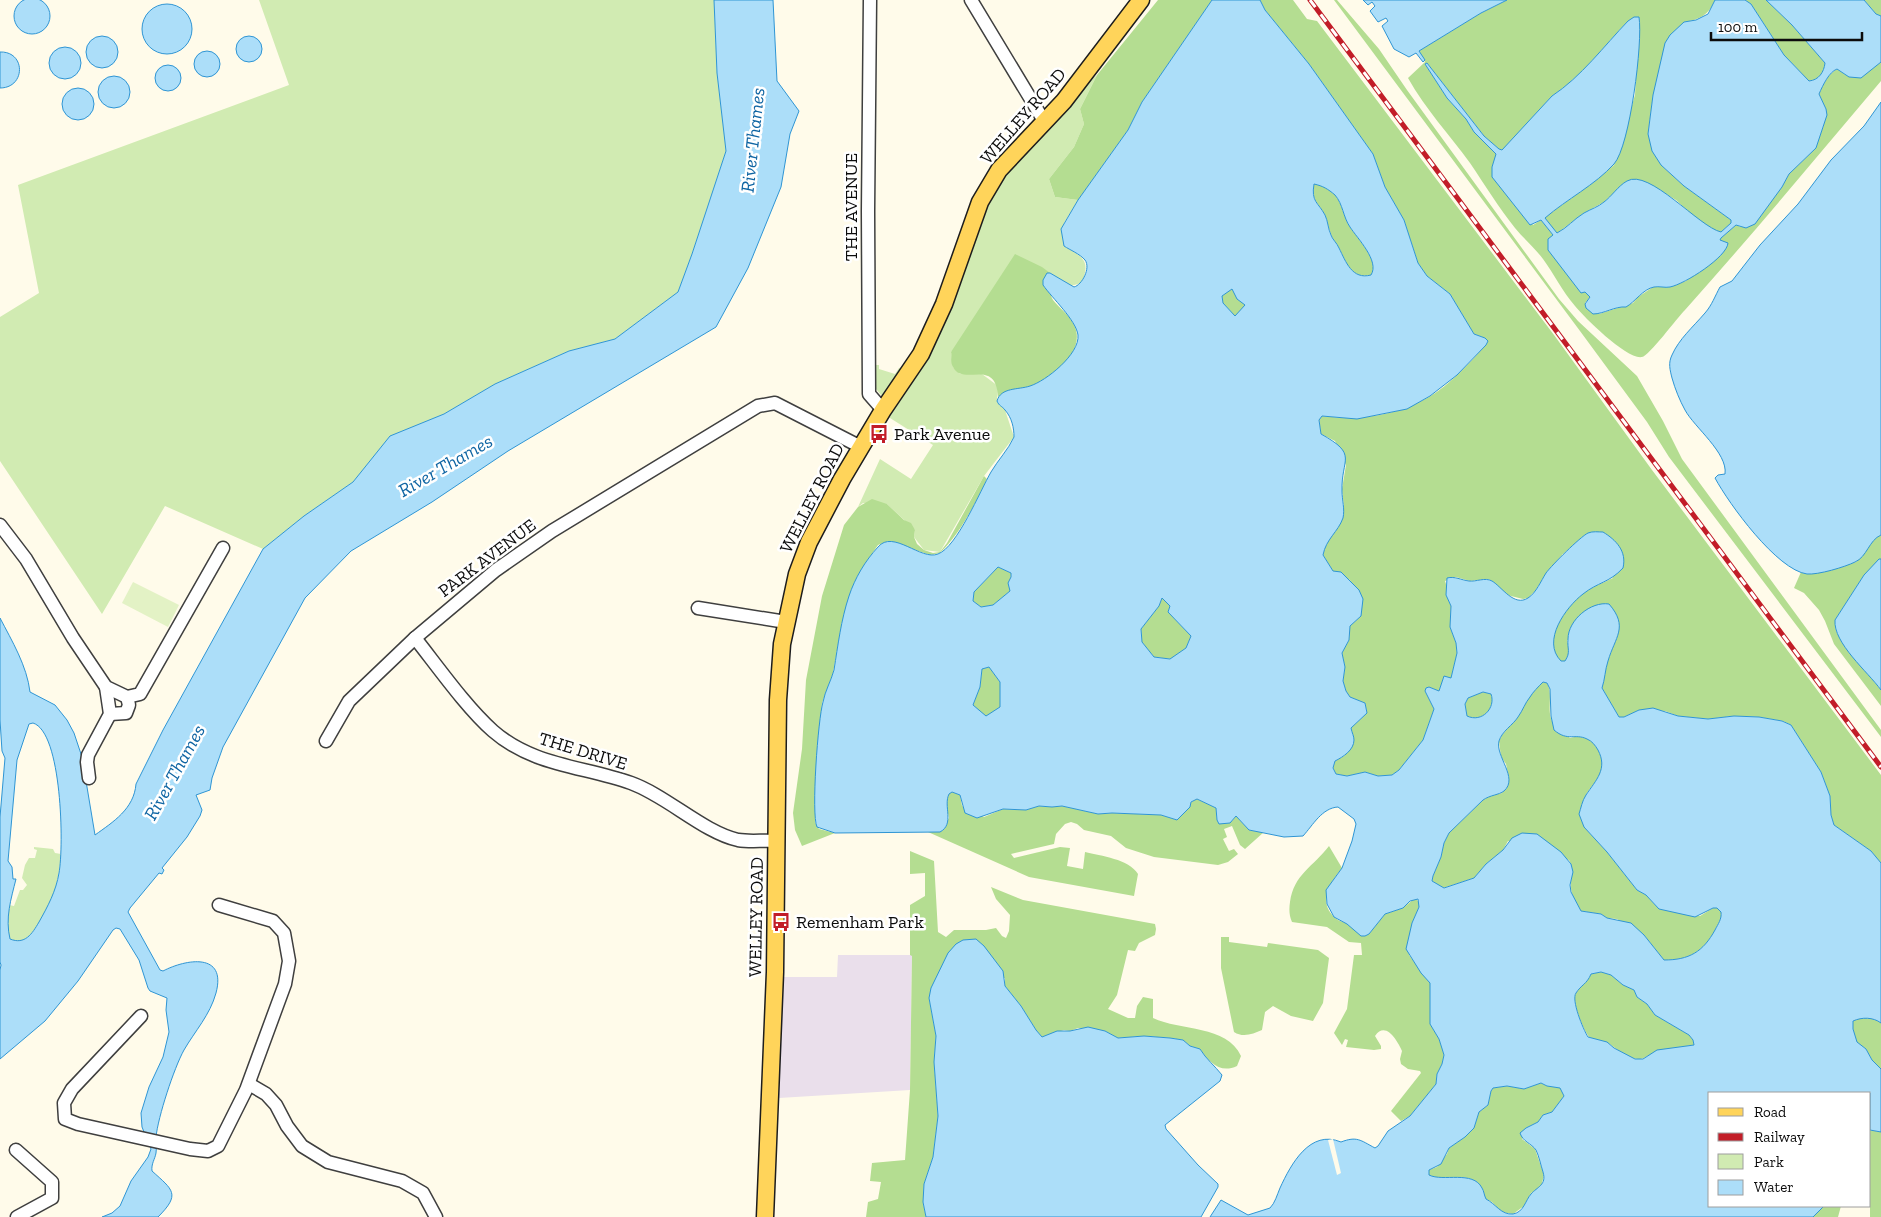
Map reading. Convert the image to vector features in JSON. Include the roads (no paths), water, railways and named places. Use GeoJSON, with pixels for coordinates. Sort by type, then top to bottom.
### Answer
{"type":"FeatureCollection","features":[{"type":"Feature","properties":{"kind":"main road","name":"WELLEY ROAD"},"geometry":{"type":"LineString","coordinates":[[765,1217],[775,972],[778,700],[782,644],[797,574],[809,542],[842,478],[883,410],[920,354],[944,304],[980,202],[999,170],[1064,101],[1141,0]]}},
{"type":"Feature","properties":{"kind":"street","name":"THE AVENUE"},"geometry":{"type":"LineString","coordinates":[[870,0],[869,394],[883,410]]}},
{"type":"Feature","properties":{"kind":"street"},"geometry":{"type":"LineString","coordinates":[[970,0],[1044,121]]}},
{"type":"Feature","properties":{"kind":"street","name":"PARK AVENUE"},"geometry":{"type":"LineString","coordinates":[[326,741],[349,701],[415,638],[496,570],[552,531],[758,406],[775,403],[861,447]]}},
{"type":"Feature","properties":{"kind":"street"},"geometry":{"type":"LineString","coordinates":[[0,525],[26,559],[73,638],[106,687],[110,714],[88,755],[89,778]]}},
{"type":"Feature","properties":{"kind":"street"},"geometry":{"type":"LineString","coordinates":[[106,687],[127,697],[140,694],[223,548]]}},
{"type":"Feature","properties":{"kind":"street"},"geometry":{"type":"LineString","coordinates":[[698,608],[786,622]]}},
{"type":"Feature","properties":{"kind":"street","name":"THE DRIVE"},"geometry":{"type":"LineString","coordinates":[[415,638],[468,704],[494,732],[515,746],[540,760],[632,784],[661,798],[712,829],[738,840],[776,841]]}},
{"type":"Feature","properties":{"kind":"street"},"geometry":{"type":"LineString","coordinates":[[110,714],[126,713],[129,705],[127,697]]}},
{"type":"Feature","properties":{"kind":"street"},"geometry":{"type":"LineString","coordinates":[[142,1016],[78,1083],[64,1102],[65,1119],[78,1124],[190,1149],[208,1151],[218,1146],[248,1084],[285,984],[289,961],[284,933],[273,921],[219,905]]}},
{"type":"Feature","properties":{"kind":"street"},"geometry":{"type":"LineString","coordinates":[[248,1084],[266,1094],[276,1105],[287,1126],[302,1146],[328,1162],[402,1181],[422,1193],[436,1217]]}},
{"type":"Feature","properties":{"kind":"street"},"geometry":{"type":"LineString","coordinates":[[16,1150],[52,1182],[52,1198],[17,1217]]}},
{"type":"Feature","properties":{"kind":"water"},"geometry":{"type":"Polygon","coordinates":[[[25,0],[39,0],[48,9],[50,16],[48,23],[39,32],[32,34],[25,32],[16,23],[14,16],[16,9],[25,0]]]}},
{"type":"Feature","properties":{"kind":"water","name":"River Thames"},"geometry":{"type":"Polygon","coordinates":[[[714,0],[773,0],[777,81],[799,111],[790,134],[781,187],[748,268],[716,327],[508,451],[432,502],[351,551],[305,598],[223,747],[212,778],[210,790],[196,795],[202,810],[200,816],[187,837],[162,868],[164,870],[162,874],[159,873],[130,908],[128,912],[160,970],[163,971],[193,962],[202,962],[210,965],[216,971],[218,980],[216,993],[210,1009],[184,1050],[171,1080],[157,1128],[156,1155],[152,1171],[165,1183],[172,1193],[170,1203],[158,1217],[102,1217],[112,1213],[120,1206],[131,1181],[148,1157],[151,1149],[142,1127],[141,1113],[149,1087],[163,1057],[169,1032],[166,1010],[167,998],[150,991],[139,960],[120,929],[116,928],[78,981],[45,1021],[0,1059],[0,817],[5,758],[2,751],[0,720],[0,618],[22,663],[30,692],[55,705],[67,720],[74,733],[82,757],[95,835],[127,808],[136,784],[163,730],[263,549],[304,516],[353,482],[390,436],[444,414],[495,384],[569,351],[615,339],[678,292],[726,151],[717,73],[714,0]],[[33,723],[29,724],[17,760],[8,861],[12,867],[13,879],[16,879],[9,909],[8,924],[10,939],[20,941],[31,934],[46,910],[56,886],[61,859],[59,791],[50,746],[43,731],[33,723]]]}},
{"type":"Feature","properties":{"kind":"water"},"geometry":{"type":"Polygon","coordinates":[[[1212,0],[1260,0],[1265,10],[1309,64],[1373,154],[1385,187],[1404,220],[1418,263],[1427,276],[1450,294],[1474,334],[1488,341],[1457,375],[1430,396],[1407,409],[1357,419],[1322,416],[1319,420],[1321,434],[1340,447],[1345,458],[1342,480],[1343,518],[1327,544],[1323,555],[1333,571],[1341,572],[1359,590],[1363,599],[1361,616],[1350,626],[1349,640],[1342,653],[1345,667],[1343,681],[1346,691],[1350,697],[1365,703],[1367,713],[1351,728],[1354,744],[1348,753],[1335,761],[1333,768],[1336,774],[1347,776],[1365,772],[1378,776],[1392,775],[1399,770],[1423,740],[1434,709],[1425,691],[1426,688],[1429,687],[1439,691],[1444,676],[1451,678],[1457,653],[1456,643],[1450,627],[1451,606],[1446,595],[1447,578],[1466,581],[1489,580],[1513,598],[1523,600],[1533,593],[1549,569],[1579,540],[1590,532],[1603,532],[1622,551],[1623,568],[1613,577],[1583,594],[1563,616],[1555,634],[1554,644],[1556,653],[1561,661],[1565,661],[1568,655],[1569,632],[1576,619],[1588,609],[1602,604],[1609,604],[1618,619],[1619,632],[1607,664],[1602,688],[1619,717],[1624,717],[1639,710],[1653,708],[1678,716],[1708,719],[1734,716],[1759,717],[1782,721],[1791,725],[1821,772],[1830,796],[1831,815],[1834,825],[1871,851],[1881,863],[1881,1023],[1867,1018],[1860,1019],[1853,1021],[1853,1029],[1857,1042],[1866,1049],[1872,1060],[1881,1069],[1881,1132],[1871,1130],[1871,1092],[1708,1092],[1708,1207],[1823,1207],[1813,1217],[1210,1217],[1221,1200],[1248,1215],[1270,1208],[1296,1159],[1303,1151],[1320,1140],[1330,1139],[1341,1142],[1355,1139],[1375,1148],[1388,1131],[1410,1116],[1436,1084],[1437,1074],[1444,1055],[1439,1039],[1430,1024],[1430,983],[1421,973],[1406,949],[1412,923],[1419,907],[1418,899],[1410,901],[1403,908],[1385,914],[1369,934],[1365,936],[1361,936],[1347,924],[1334,917],[1327,904],[1326,890],[1342,868],[1352,841],[1356,824],[1354,819],[1338,807],[1332,808],[1318,818],[1303,836],[1284,837],[1249,830],[1236,816],[1230,823],[1219,824],[1216,808],[1197,799],[1191,802],[1190,807],[1177,820],[1161,815],[1098,814],[1062,806],[1039,806],[1026,810],[1003,809],[977,818],[965,813],[960,795],[952,792],[949,794],[947,804],[947,824],[940,832],[835,833],[817,827],[815,819],[815,786],[821,712],[825,694],[834,670],[844,614],[854,583],[869,558],[884,542],[899,543],[931,555],[938,554],[953,541],[968,518],[991,472],[1014,437],[1009,416],[997,401],[999,396],[1006,391],[1030,386],[1045,379],[1061,366],[1074,350],[1078,335],[1076,329],[1043,285],[1043,280],[1047,273],[1050,273],[1074,287],[1083,280],[1087,263],[1064,246],[1061,229],[1078,200],[1128,130],[1142,102],[1212,0]],[[1314,184],[1313,195],[1325,215],[1332,237],[1350,269],[1359,275],[1371,275],[1373,269],[1370,257],[1348,223],[1338,199],[1328,189],[1320,186],[1314,184]],[[1232,289],[1222,296],[1223,303],[1235,316],[1245,305],[1237,299],[1232,289]],[[998,567],[974,592],[973,601],[981,607],[993,605],[1010,591],[1008,583],[1011,573],[998,567]],[[1162,598],[1159,606],[1141,629],[1142,642],[1154,657],[1170,659],[1186,648],[1191,636],[1168,612],[1170,606],[1162,598]],[[989,667],[982,669],[980,687],[973,705],[986,716],[1000,707],[1000,682],[989,667]],[[1543,682],[1528,699],[1518,717],[1499,741],[1500,753],[1508,773],[1508,786],[1504,791],[1483,800],[1449,833],[1432,881],[1444,888],[1474,878],[1486,864],[1503,850],[1512,838],[1522,833],[1537,834],[1561,852],[1571,864],[1573,872],[1570,885],[1571,892],[1581,911],[1601,914],[1607,918],[1631,923],[1644,935],[1664,960],[1673,960],[1694,953],[1710,938],[1720,921],[1721,912],[1717,908],[1713,908],[1695,917],[1659,909],[1646,895],[1637,890],[1607,852],[1584,827],[1579,814],[1585,797],[1600,774],[1601,757],[1596,746],[1589,740],[1583,737],[1563,736],[1554,730],[1551,716],[1550,689],[1547,683],[1543,682]],[[1483,692],[1468,698],[1465,704],[1467,716],[1473,718],[1483,716],[1490,709],[1491,694],[1483,692]],[[1601,972],[1591,974],[1578,990],[1575,997],[1578,1015],[1588,1037],[1607,1042],[1635,1059],[1643,1059],[1657,1050],[1694,1045],[1689,1035],[1655,1015],[1647,1004],[1637,997],[1634,990],[1623,985],[1611,975],[1601,972]],[[1541,1083],[1524,1089],[1507,1086],[1493,1088],[1488,1105],[1479,1112],[1474,1128],[1449,1148],[1441,1164],[1429,1170],[1429,1175],[1472,1179],[1482,1188],[1486,1199],[1505,1213],[1513,1214],[1522,1209],[1531,1194],[1544,1180],[1536,1150],[1520,1133],[1538,1122],[1543,1115],[1552,1112],[1564,1096],[1560,1088],[1541,1083]]]}},
{"type":"Feature","properties":{"kind":"water"},"geometry":{"type":"Polygon","coordinates":[[[1363,0],[1507,0],[1481,13],[1419,51],[1425,60],[1423,62],[1416,53],[1409,57],[1394,49],[1382,26],[1388,21],[1386,18],[1378,22],[1370,11],[1375,6],[1372,2],[1368,5],[1363,0]]]}},
{"type":"Feature","properties":{"kind":"water"},"geometry":{"type":"Polygon","coordinates":[[[1715,0],[1745,0],[1751,4],[1784,55],[1809,81],[1816,79],[1820,75],[1825,63],[1792,25],[1766,0],[1864,0],[1876,14],[1881,16],[1881,62],[1861,78],[1849,77],[1837,69],[1829,76],[1819,94],[1827,115],[1816,148],[1789,174],[1782,187],[1755,224],[1746,228],[1736,225],[1721,238],[1720,240],[1728,243],[1726,249],[1713,262],[1677,285],[1650,288],[1626,307],[1593,314],[1586,308],[1585,304],[1590,297],[1585,292],[1581,293],[1548,250],[1548,239],[1553,235],[1541,220],[1530,225],[1492,177],[1492,167],[1496,154],[1474,132],[1466,119],[1447,98],[1425,64],[1427,63],[1484,136],[1502,150],[1552,96],[1582,71],[1628,21],[1634,17],[1639,17],[1639,48],[1634,93],[1620,154],[1614,164],[1598,179],[1545,218],[1557,233],[1584,213],[1602,204],[1624,183],[1636,179],[1661,190],[1700,220],[1721,232],[1731,223],[1731,220],[1684,186],[1661,165],[1652,151],[1648,134],[1653,95],[1665,43],[1670,35],[1684,22],[1696,20],[1708,14],[1715,0]]]}},
{"type":"Feature","properties":{"kind":"water"},"geometry":{"type":"Polygon","coordinates":[[[172,4],[185,11],[191,19],[191,39],[185,47],[177,53],[162,54],[149,47],[143,39],[142,24],[149,11],[157,5],[172,4]]]}},
{"type":"Feature","properties":{"kind":"water"},"geometry":{"type":"Polygon","coordinates":[[[102,36],[113,41],[118,52],[113,63],[102,68],[91,63],[86,52],[91,41],[102,36]]]}},
{"type":"Feature","properties":{"kind":"water"},"geometry":{"type":"Polygon","coordinates":[[[249,36],[258,40],[262,49],[258,58],[249,62],[240,58],[236,49],[240,40],[249,36]]]}},
{"type":"Feature","properties":{"kind":"water"},"geometry":{"type":"Polygon","coordinates":[[[65,47],[76,52],[81,63],[76,74],[65,79],[54,74],[49,63],[54,52],[65,47]]]}},
{"type":"Feature","properties":{"kind":"water"},"geometry":{"type":"Polygon","coordinates":[[[207,51],[216,55],[220,64],[216,73],[207,77],[198,73],[194,64],[198,55],[207,51]]]}},
{"type":"Feature","properties":{"kind":"water"},"geometry":{"type":"Polygon","coordinates":[[[0,52],[9,53],[15,57],[20,70],[15,82],[0,88],[0,52]]]}},
{"type":"Feature","properties":{"kind":"water"},"geometry":{"type":"Polygon","coordinates":[[[168,65],[177,69],[181,78],[177,87],[168,91],[159,87],[155,78],[159,69],[168,65]]]}},
{"type":"Feature","properties":{"kind":"water"},"geometry":{"type":"Polygon","coordinates":[[[114,76],[125,81],[130,92],[125,103],[114,108],[103,103],[98,92],[103,81],[114,76]]]}},
{"type":"Feature","properties":{"kind":"water"},"geometry":{"type":"Polygon","coordinates":[[[78,88],[89,93],[94,104],[89,115],[78,120],[67,115],[62,104],[67,93],[78,88]]]}},
{"type":"Feature","properties":{"kind":"water"},"geometry":{"type":"Polygon","coordinates":[[[1881,102],[1881,535],[1877,537],[1859,560],[1831,570],[1807,574],[1795,570],[1768,549],[1731,503],[1715,478],[1718,475],[1725,474],[1725,466],[1710,440],[1689,417],[1683,406],[1672,378],[1670,361],[1678,344],[1712,304],[1720,287],[1732,281],[1760,245],[1798,204],[1831,160],[1864,126],[1881,102]]]}},
{"type":"Feature","properties":{"kind":"water"},"geometry":{"type":"Polygon","coordinates":[[[1881,559],[1881,690],[1845,648],[1836,629],[1835,620],[1864,575],[1881,559]]]}},
{"type":"Feature","properties":{"kind":"water"},"geometry":{"type":"Polygon","coordinates":[[[976,939],[984,946],[1003,971],[1005,986],[1042,1037],[1057,1031],[1070,1031],[1088,1027],[1105,1031],[1118,1038],[1144,1036],[1183,1040],[1190,1046],[1200,1049],[1222,1075],[1220,1081],[1165,1125],[1166,1129],[1198,1165],[1218,1184],[1201,1217],[926,1217],[923,1202],[924,1184],[933,1157],[938,1116],[934,1062],[936,1036],[929,998],[931,988],[948,953],[956,944],[963,940],[976,939]]]}},
{"type":"Feature","properties":{"kind":"railway"},"geometry":{"type":"LineString","coordinates":[[1310,0],[1881,767]]}},
{"type":"Feature","properties":{"kind":"place","name":"Park Avenue"},"geometry":{"type":"Point","coordinates":[879,434]}},
{"type":"Feature","properties":{"kind":"place","name":"Remenham Park"},"geometry":{"type":"Point","coordinates":[781,922]}}]}
